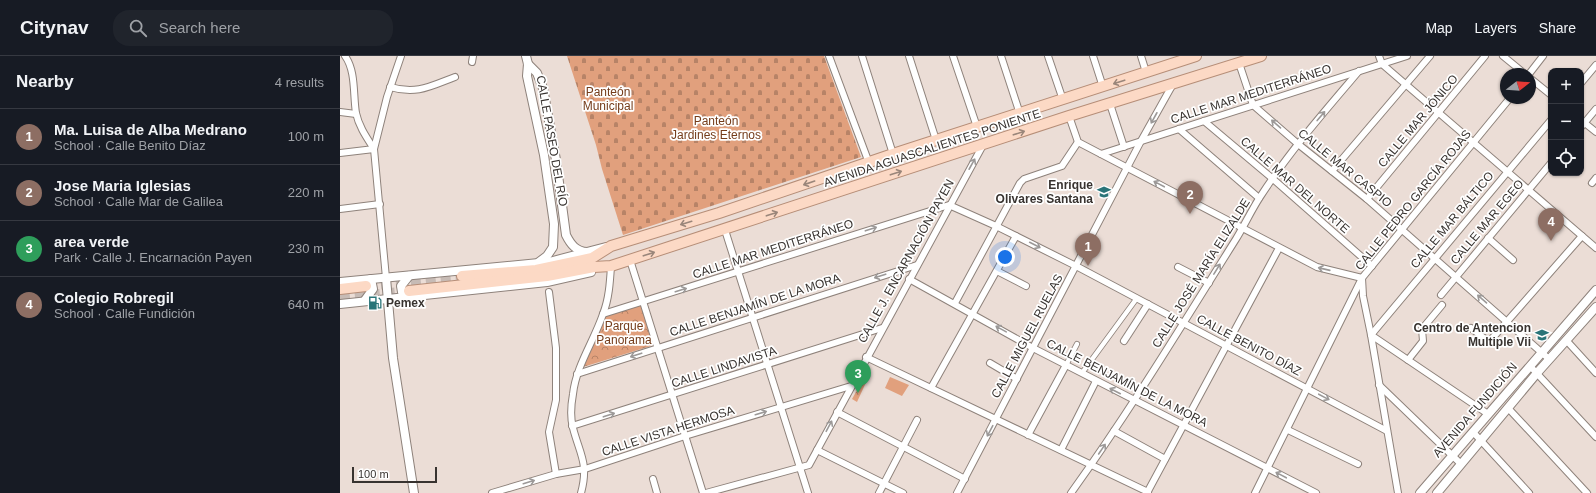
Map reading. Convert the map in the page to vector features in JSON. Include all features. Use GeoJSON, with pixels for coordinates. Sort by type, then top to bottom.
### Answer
{"type":"FeatureCollection","features":[{"type":"Feature","properties":{"kind":"main road","name":"AVENIDA AGUASCALIENTES PONIENTE"},"geometry":{"type":"LineString","coordinates":[[408,294],[611,266],[725,230],[1069,116],[1261,56]]}},
{"type":"Feature","properties":{"kind":"main road","name":"AVENIDA AGUASCALIENTES PONIENTE"},"geometry":{"type":"LineString","coordinates":[[462,276],[546,269],[592,258],[611,246],[713,215],[893,154],[1103,87],[1191,57]]}},
{"type":"Feature","properties":{"kind":"main road","name":"AVENIDA AGUASCALIENTES PONIENTE"},"geometry":{"type":"LineString","coordinates":[[340,289],[368,282]]}},
{"type":"Feature","properties":{"kind":"street"},"geometry":{"type":"LineString","coordinates":[[401,56],[390,87],[374,149],[393,358],[414,493]]}},
{"type":"Feature","properties":{"kind":"street"},"geometry":{"type":"LineString","coordinates":[[829,56],[869,163]]}},
{"type":"Feature","properties":{"kind":"street"},"geometry":{"type":"LineString","coordinates":[[862,56],[893,154]]}},
{"type":"Feature","properties":{"kind":"street"},"geometry":{"type":"LineString","coordinates":[[908,56],[936,140]]}},
{"type":"Feature","properties":{"kind":"street"},"geometry":{"type":"LineString","coordinates":[[953,56],[977,127]]}},
{"type":"Feature","properties":{"kind":"street"},"geometry":{"type":"LineString","coordinates":[[1001,56],[1020,114]]}},
{"type":"Feature","properties":{"kind":"street"},"geometry":{"type":"LineString","coordinates":[[1048,56],[1063,100]]}},
{"type":"Feature","properties":{"kind":"street"},"geometry":{"type":"LineString","coordinates":[[1093,56],[1103,87]]}},
{"type":"Feature","properties":{"kind":"street"},"geometry":{"type":"LineString","coordinates":[[1141,56],[1146,72]]}},
{"type":"Feature","properties":{"kind":"street"},"geometry":{"type":"LineString","coordinates":[[1379,56],[1382,64],[1596,248]]}},
{"type":"Feature","properties":{"kind":"street","name":"CALLE MAR MEDITERRÁNEO"},"geometry":{"type":"LineString","coordinates":[[1101,154],[1407,56]]}},
{"type":"Feature","properties":{"kind":"street"},"geometry":{"type":"LineString","coordinates":[[1332,171],[1430,56]]}},
{"type":"Feature","properties":{"kind":"street","name":"CALLE MAR JÓNICO"},"geometry":{"type":"LineString","coordinates":[[1367,199],[1485,56]]}},
{"type":"Feature","properties":{"kind":"street"},"geometry":{"type":"LineString","coordinates":[[1503,56],[1518,68]]}},
{"type":"Feature","properties":{"kind":"street"},"geometry":{"type":"LineString","coordinates":[[1534,68],[1543,56]]}},
{"type":"Feature","properties":{"kind":"street"},"geometry":{"type":"LineString","coordinates":[[344,58],[350,64],[356,114],[365,136],[374,149]]}},
{"type":"Feature","properties":{"kind":"street","name":"CALLE PASEO DEL RÍO"},"geometry":{"type":"LineString","coordinates":[[527,60],[538,73],[543,88],[556,160],[566,235],[570,244],[579,251],[588,252]]}},
{"type":"Feature","properties":{"kind":"street","name":"CALLE PASEO DEL RÍO"},"geometry":{"type":"LineString","coordinates":[[527,60],[527,76],[544,155],[554,224],[553,247],[547,256],[537,263]]}},
{"type":"Feature","properties":{"kind":"street","name":"CALLE MAR CASPIO"},"geometry":{"type":"LineString","coordinates":[[1239,63],[1254,105],[1298,144],[1367,199],[1549,359]]}},
{"type":"Feature","properties":{"kind":"street"},"geometry":{"type":"LineString","coordinates":[[1584,80],[1596,65]]}},
{"type":"Feature","properties":{"kind":"street","name":"CALLE JOSÉ MARÍA ELIZALDE"},"geometry":{"type":"LineString","coordinates":[[1071,493],[1114,431],[1209,283],[1259,198],[1298,144],[1359,72]]}},
{"type":"Feature","properties":{"kind":"street"},"geometry":{"type":"LineString","coordinates":[[390,87],[399,90],[418,90],[455,77]]}},
{"type":"Feature","properties":{"kind":"street"},"geometry":{"type":"LineString","coordinates":[[1536,83],[1548,93]]}},
{"type":"Feature","properties":{"kind":"street","name":"CALLE MIGUEL RUELAS"},"geometry":{"type":"LineString","coordinates":[[957,493],[1141,141],[1173,84]]}},
{"type":"Feature","properties":{"kind":"street"},"geometry":{"type":"LineString","coordinates":[[1110,104],[1124,147]]}},
{"type":"Feature","properties":{"kind":"street","name":"CALLE PEDRO GARCÍA ROJAS"},"geometry":{"type":"LineString","coordinates":[[1255,493],[1288,430],[1362,278],[1505,104]]}},
{"type":"Feature","properties":{"kind":"street"},"geometry":{"type":"LineString","coordinates":[[1584,121],[1596,109]]}},
{"type":"Feature","properties":{"kind":"street"},"geometry":{"type":"LineString","coordinates":[[340,112],[356,114]]}},
{"type":"Feature","properties":{"kind":"street"},"geometry":{"type":"LineString","coordinates":[[1069,116],[1078,142],[1317,267],[1362,278],[1362,296],[1398,493]]}},
{"type":"Feature","properties":{"kind":"street","name":"CALLE MAR DEL NORTE"},"geometry":{"type":"LineString","coordinates":[[1204,121],[1372,266]]}},
{"type":"Feature","properties":{"kind":"street","name":"CALLE MAR BÁLTICO"},"geometry":{"type":"LineString","coordinates":[[1370,335],[1548,124]]}},
{"type":"Feature","properties":{"kind":"street"},"geometry":{"type":"LineString","coordinates":[[1584,124],[1596,132]]}},
{"type":"Feature","properties":{"kind":"street"},"geometry":{"type":"LineString","coordinates":[[1179,129],[1259,198]]}},
{"type":"Feature","properties":{"kind":"street"},"geometry":{"type":"LineString","coordinates":[[955,303],[1020,183],[1024,179],[1062,166],[1078,142]]}},
{"type":"Feature","properties":{"kind":"street","name":"CALLE J. ENCARNACIÓN PAYEN"},"geometry":{"type":"LineString","coordinates":[[800,467],[809,464],[817,450],[882,328],[983,145]]}},
{"type":"Feature","properties":{"kind":"street"},"geometry":{"type":"LineString","coordinates":[[340,153],[374,149]]}},
{"type":"Feature","properties":{"kind":"street","name":"CALLE MAR EGEO"},"geometry":{"type":"LineString","coordinates":[[1441,295],[1548,167]]}},
{"type":"Feature","properties":{"kind":"street"},"geometry":{"type":"LineString","coordinates":[[340,209],[380,204]]}},
{"type":"Feature","properties":{"kind":"street","name":"CALLE MAR MEDITERRÁNEO"},"geometry":{"type":"LineString","coordinates":[[603,314],[949,205]]}},
{"type":"Feature","properties":{"kind":"street","name":"CALLE BENITO DÍAZ"},"geometry":{"type":"LineString","coordinates":[[949,205],[996,226],[1076,266],[1387,431]]}},
{"type":"Feature","properties":{"kind":"street"},"geometry":{"type":"LineString","coordinates":[[725,230],[808,493]]}},
{"type":"Feature","properties":{"kind":"street"},"geometry":{"type":"LineString","coordinates":[[931,388],[1016,236]]}},
{"type":"Feature","properties":{"kind":"street"},"geometry":{"type":"LineString","coordinates":[[1471,328],[1489,342],[1509,323],[1582,236]]}},
{"type":"Feature","properties":{"kind":"street"},"geometry":{"type":"LineString","coordinates":[[1488,238],[1513,260]]}},
{"type":"Feature","properties":{"kind":"street","name":"AVENIDA AGUASCALIENTES PONIENTE"},"geometry":{"type":"LineString","coordinates":[[340,282],[368,282],[386,278],[537,263],[565,258],[611,246]]}},
{"type":"Feature","properties":{"kind":"street"},"geometry":{"type":"LineString","coordinates":[[866,358],[1147,492],[1279,248]]}},
{"type":"Feature","properties":{"kind":"street"},"geometry":{"type":"LineString","coordinates":[[630,260],[703,493]]}},
{"type":"Feature","properties":{"kind":"street","name":"CALLE BENJAMÍN DE LA MORA"},"geometry":{"type":"LineString","coordinates":[[577,374],[917,264]]}},
{"type":"Feature","properties":{"kind":"street"},"geometry":{"type":"LineString","coordinates":[[581,493],[585,469],[584,459],[572,426],[571,408],[577,374],[603,314],[609,292],[611,266]]}},
{"type":"Feature","properties":{"kind":"street"},"geometry":{"type":"LineString","coordinates":[[1178,267],[1209,283]]}},
{"type":"Feature","properties":{"kind":"street"},"geometry":{"type":"LineString","coordinates":[[997,271],[1026,286]]}},
{"type":"Feature","properties":{"kind":"street"},"geometry":{"type":"LineString","coordinates":[[408,294],[402,292],[401,286],[409,276]]}},
{"type":"Feature","properties":{"kind":"street","name":"CALLE BENJAMÍN DE LA MORA"},"geometry":{"type":"LineString","coordinates":[[909,279],[955,303],[1033,348],[1316,493]]}},
{"type":"Feature","properties":{"kind":"street"},"geometry":{"type":"LineString","coordinates":[[365,300],[373,289],[368,282]]}},
{"type":"Feature","properties":{"kind":"street","name":"AVENIDA FUNDICIÓN"},"geometry":{"type":"LineString","coordinates":[[1420,493],[1596,290]]}},
{"type":"Feature","properties":{"kind":"street"},"geometry":{"type":"LineString","coordinates":[[549,292],[556,348],[556,400],[549,432],[556,474]]}},
{"type":"Feature","properties":{"kind":"street","name":"AVENIDA AGUASCALIENTES PONIENTE"},"geometry":{"type":"LineString","coordinates":[[340,304],[408,294]]}},
{"type":"Feature","properties":{"kind":"street"},"geometry":{"type":"LineString","coordinates":[[1082,373],[1137,298]]}},
{"type":"Feature","properties":{"kind":"street"},"geometry":{"type":"LineString","coordinates":[[1124,342],[1148,304]]}},
{"type":"Feature","properties":{"kind":"street"},"geometry":{"type":"LineString","coordinates":[[1408,360],[1423,341],[1422,329],[1442,305]]}},
{"type":"Feature","properties":{"kind":"street","name":"AVENIDA FUNDICIÓN"},"geometry":{"type":"LineString","coordinates":[[1437,493],[1537,373],[1596,307]]}},
{"type":"Feature","properties":{"kind":"street","name":"CALLE LINDAVISTA"},"geometry":{"type":"LineString","coordinates":[[572,426],[882,328]]}},
{"type":"Feature","properties":{"kind":"street"},"geometry":{"type":"LineString","coordinates":[[1370,335],[1488,414]]}},
{"type":"Feature","properties":{"kind":"street"},"geometry":{"type":"LineString","coordinates":[[1566,340],[1596,373]]}},
{"type":"Feature","properties":{"kind":"street"},"geometry":{"type":"LineString","coordinates":[[1028,434],[1077,344]]}},
{"type":"Feature","properties":{"kind":"street"},"geometry":{"type":"LineString","coordinates":[[990,363],[1017,379]]}},
{"type":"Feature","properties":{"kind":"street"},"geometry":{"type":"LineString","coordinates":[[1530,366],[1596,438]]}},
{"type":"Feature","properties":{"kind":"street"},"geometry":{"type":"LineString","coordinates":[[1061,450],[1096,381]]}},
{"type":"Feature","properties":{"kind":"street"},"geometry":{"type":"LineString","coordinates":[[1379,385],[1462,464]]}},
{"type":"Feature","properties":{"kind":"street","name":"CALLE VISTA HERMOSA"},"geometry":{"type":"LineString","coordinates":[[492,493],[556,474],[585,469],[781,406],[851,386]]}},
{"type":"Feature","properties":{"kind":"street"},"geometry":{"type":"LineString","coordinates":[[1508,408],[1586,493]]}},
{"type":"Feature","properties":{"kind":"street"},"geometry":{"type":"LineString","coordinates":[[837,412],[965,478]]}},
{"type":"Feature","properties":{"kind":"street"},"geometry":{"type":"LineString","coordinates":[[879,493],[917,420]]}},
{"type":"Feature","properties":{"kind":"street"},"geometry":{"type":"LineString","coordinates":[[1288,430],[1358,464]]}},
{"type":"Feature","properties":{"kind":"street"},"geometry":{"type":"LineString","coordinates":[[1114,431],[1165,459]]}},
{"type":"Feature","properties":{"kind":"street"},"geometry":{"type":"LineString","coordinates":[[1473,432],[1529,493]]}},
{"type":"Feature","properties":{"kind":"street"},"geometry":{"type":"LineString","coordinates":[[817,450],[903,493]]}},
{"type":"Feature","properties":{"kind":"street"},"geometry":{"type":"LineString","coordinates":[[706,493],[800,467]]}},
{"type":"Feature","properties":{"kind":"street"},"geometry":{"type":"LineString","coordinates":[[653,479],[657,493]]}},
{"type":"Feature","properties":{"kind":"street"},"geometry":{"type":"LineString","coordinates":[[1426,493],[1430,482]]}},
{"type":"Feature","properties":{"kind":"green space","name":"Panteón Jardines Eternos"},"geometry":{"type":"Polygon","coordinates":[[[567,56],[824,56],[861,157],[623,235],[567,56]]]}},
{"type":"Feature","properties":{"kind":"green space","name":"Parque Panorama"},"geometry":{"type":"Polygon","coordinates":[[[643,305],[654,345],[583,367],[606,316],[643,305]]]}},
{"type":"Feature","properties":{"kind":"green space"},"geometry":{"type":"Polygon","coordinates":[[[866,374],[869,376],[857,402],[852,399],[866,374]]]}},
{"type":"Feature","properties":{"kind":"green space"},"geometry":{"type":"Polygon","coordinates":[[[890,377],[909,385],[902,396],[885,388],[890,377]]]}},
{"type":"Feature","properties":{"kind":"tunnel"},"geometry":{"type":"LineString","coordinates":[[366,286],[462,276]]}},
{"type":"Feature","properties":{"kind":"tunnel"},"geometry":{"type":"LineString","coordinates":[[340,298],[409,291]]}},
{"type":"Feature","properties":{"kind":"place","name":"Enrique Olivares Santana"},"geometry":{"type":"Point","coordinates":[1104,192]}},
{"type":"Feature","properties":{"kind":"place","name":"Jose Maria Iglesias"},"geometry":{"type":"Point","coordinates":[1190,214]}},
{"type":"Feature","properties":{"kind":"place","name":"Colegio Robregil"},"geometry":{"type":"Point","coordinates":[1551,241]}},
{"type":"Feature","properties":{"kind":"place","name":"Ma. Luisa de Alba Medrano"},"geometry":{"type":"Point","coordinates":[1088,266]}},
{"type":"Feature","properties":{"kind":"place","name":"Pemex"},"geometry":{"type":"Point","coordinates":[375,303]}},
{"type":"Feature","properties":{"kind":"place","name":"Centro de Antencion Multiple Vii"},"geometry":{"type":"Point","coordinates":[1542,335]}},
{"type":"Feature","properties":{"kind":"place","name":"area verde"},"geometry":{"type":"Point","coordinates":[858,393]}},
{"type":"Feature","properties":{"kind":"park label","name":"Panteón Municipal"},"geometry":{"type":"Point","coordinates":[608,99]}}]}
